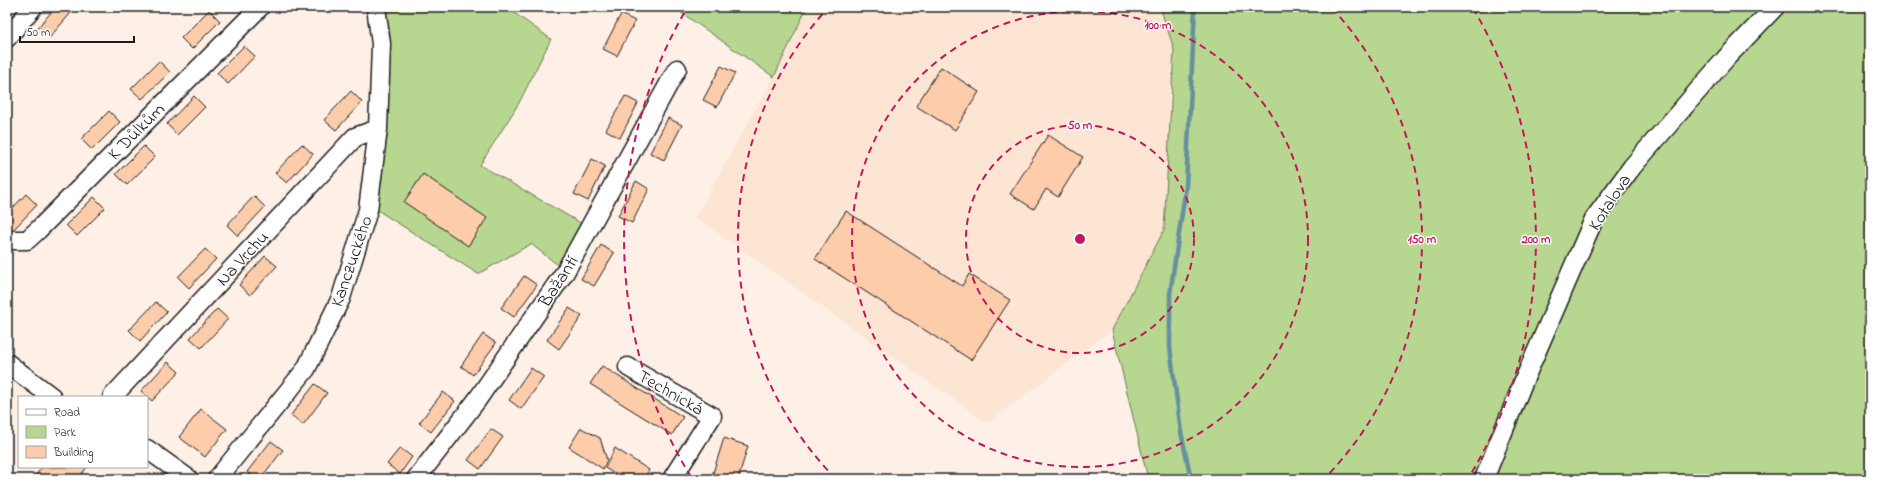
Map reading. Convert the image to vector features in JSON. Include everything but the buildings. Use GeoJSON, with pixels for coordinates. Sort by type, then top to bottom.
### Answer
{"type":"FeatureCollection","features":[{"type":"Feature","properties":{"kind":"street"},"geometry":{"type":"LineString","coordinates":[[7,38],[33,7]]}},
{"type":"Feature","properties":{"kind":"street","name":"K Důlkům"},"geometry":{"type":"LineString","coordinates":[[7,240],[27,240],[38,230],[260,7]]}},
{"type":"Feature","properties":{"kind":"street","name":"Kanczuckého"},"geometry":{"type":"LineString","coordinates":[[217,479],[306,369],[341,298],[368,210],[378,129],[381,44],[376,7]]}},
{"type":"Feature","properties":{"kind":"street","name":"Kotalova"},"geometry":{"type":"LineString","coordinates":[[1484,479],[1522,386],[1594,219],[1632,167],[1727,57],[1775,7]]}},
{"type":"Feature","properties":{"kind":"street","name":"Bažantí"},"geometry":{"type":"LineString","coordinates":[[416,479],[477,400],[566,272],[677,69]]}},
{"type":"Feature","properties":{"kind":"street","name":"Na Vrchu"},"geometry":{"type":"LineString","coordinates":[[113,396],[355,137],[378,129]]}},
{"type":"Feature","properties":{"kind":"street"},"geometry":{"type":"LineString","coordinates":[[7,363],[51,396]]}},
{"type":"Feature","properties":{"kind":"street","name":"Technická"},"geometry":{"type":"LineString","coordinates":[[628,368],[712,416],[672,479]]}},
{"type":"Feature","properties":{"kind":"street"},"geometry":{"type":"LineString","coordinates":[[148,450],[190,479]]}},
{"type":"Feature","properties":{"kind":"shaded area"},"geometry":{"type":"Polygon","coordinates":[[[807,7],[1160,7],[1174,49],[1164,230],[1112,330],[987,423],[695,217],[774,77],[807,7]]]}},
{"type":"Feature","properties":{"kind":"green space"},"geometry":{"type":"Polygon","coordinates":[[[382,7],[511,7],[510,10],[551,39],[519,103],[480,165],[584,225],[559,266],[531,244],[478,274],[374,208],[382,7]]]}},
{"type":"Feature","properties":{"kind":"green space"},"geometry":{"type":"Polygon","coordinates":[[[673,7],[807,7],[774,77],[673,7]]]}},
{"type":"Feature","properties":{"kind":"green space"},"geometry":{"type":"Polygon","coordinates":[[[1160,7],[1870,7],[1870,479],[1148,479],[1112,330],[1164,230],[1174,49],[1160,7]]]}},
{"type":"Feature","properties":{"kind":"waterway"},"geometry":{"type":"LineString","coordinates":[[1191,479],[1181,432],[1170,347],[1170,294],[1186,186],[1195,7]]}}]}
